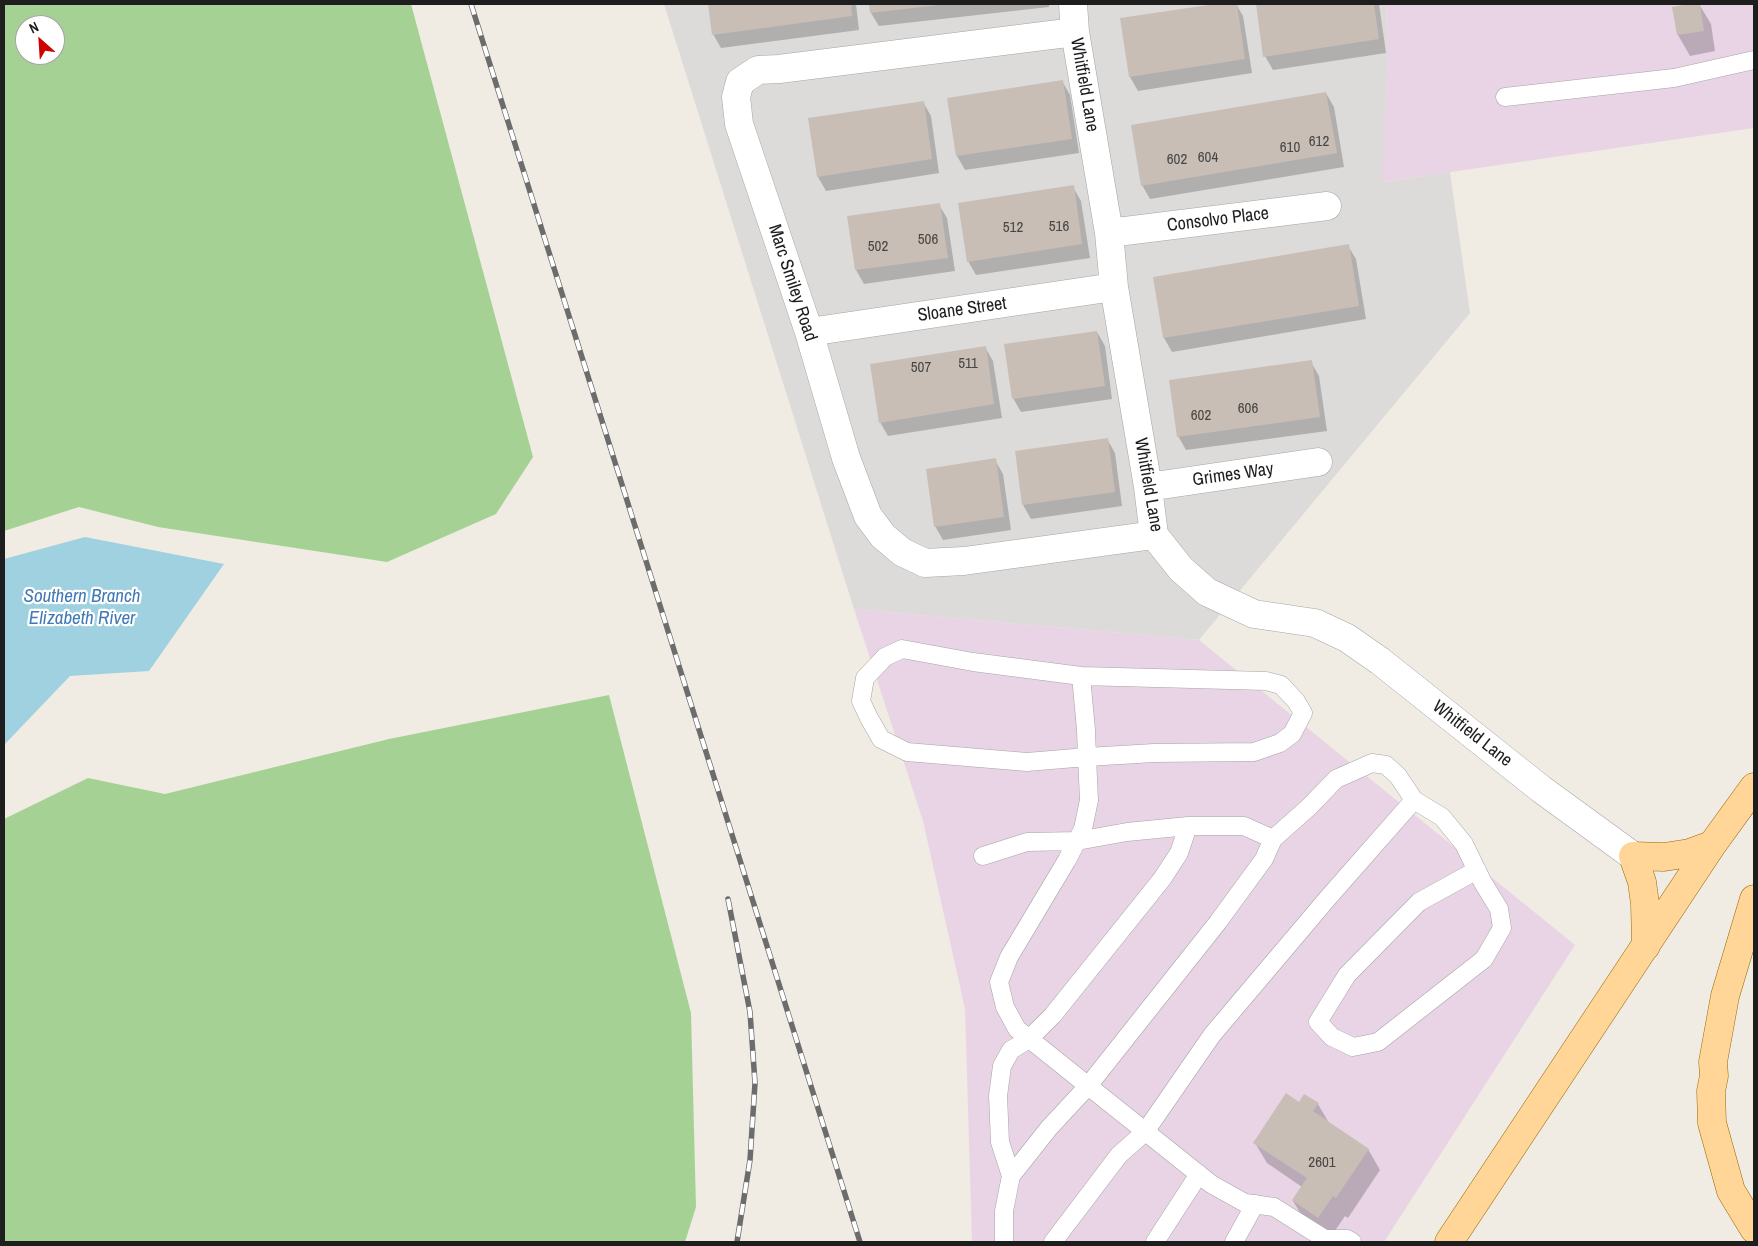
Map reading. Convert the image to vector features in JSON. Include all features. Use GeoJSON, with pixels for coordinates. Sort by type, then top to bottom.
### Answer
{"type":"FeatureCollection","features":[{"type":"Feature","properties":{"kind":"main road"},"geometry":{"type":"LineString","coordinates":[[1449,1242],[1712,845],[1754,787]]}},
{"type":"Feature","properties":{"kind":"main road"},"geometry":{"type":"LineString","coordinates":[[1646,946],[1642,882],[1633,856],[1664,857],[1690,853],[1712,845]]}},
{"type":"Feature","properties":{"kind":"main road"},"geometry":{"type":"LineString","coordinates":[[1754,899],[1725,996],[1713,1062],[1712,1123],[1731,1191],[1754,1229]]}},
{"type":"Feature","properties":{"kind":"street","name":"Whitfield Lane"},"geometry":{"type":"LineString","coordinates":[[1072,4],[1074,32],[1109,233],[1114,287],[1148,487],[1154,535],[1181,569],[1207,592],[1254,614],[1315,623],[1347,638],[1387,667],[1541,789],[1633,856]]}},
{"type":"Feature","properties":{"kind":"street","name":"Marc Smiley Road"},"geometry":{"type":"LineString","coordinates":[[1074,32],[779,69],[758,70],[740,82],[736,98],[739,124],[809,332],[846,458],[868,516],[883,536],[902,552],[925,563],[964,561],[1154,535]]}},
{"type":"Feature","properties":{"kind":"street","name":"Consolvo Place"},"geometry":{"type":"LineString","coordinates":[[1109,233],[1327,206]]}},
{"type":"Feature","properties":{"kind":"street","name":"Sloane Street"},"geometry":{"type":"LineString","coordinates":[[809,332],[1114,287]]}},
{"type":"Feature","properties":{"kind":"street","name":"Grimes Way"},"geometry":{"type":"LineString","coordinates":[[1148,487],[1318,462]]}},
{"type":"Feature","properties":{"kind":"lane"},"geometry":{"type":"LineString","coordinates":[[1505,97],[1674,78],[1754,60]]}},
{"type":"Feature","properties":{"kind":"lane"},"geometry":{"type":"LineString","coordinates":[[902,649],[974,662],[1081,676],[1266,681],[1281,685],[1296,701],[1302,713],[1292,734],[1280,743],[1254,752],[1154,752],[1087,757],[1027,762],[908,752],[881,739],[861,700],[865,678],[885,657],[902,649]]}},
{"type":"Feature","properties":{"kind":"lane"},"geometry":{"type":"LineString","coordinates":[[1081,676],[1089,800],[1083,829],[1009,957],[999,982],[1005,1007],[1017,1028],[1211,1184],[1245,1203],[1274,1207],[1325,1239],[1347,1239],[1352,1242]]}},
{"type":"Feature","properties":{"kind":"lane"},"geometry":{"type":"LineString","coordinates":[[1004,1242],[1004,1211],[1011,1176],[1049,1128],[1088,1086],[1218,922],[1264,859],[1273,840],[1336,779],[1372,763],[1386,765],[1392,770],[1414,800],[1442,817],[1464,844],[1499,909],[1502,928],[1484,959],[1378,1042],[1353,1047],[1332,1037],[1318,1022],[1347,975],[1419,902],[1477,870]]}},
{"type":"Feature","properties":{"kind":"lane"},"geometry":{"type":"LineString","coordinates":[[1053,1242],[1119,1155],[1145,1132],[1212,1035],[1414,800]]}},
{"type":"Feature","properties":{"kind":"lane"},"geometry":{"type":"LineString","coordinates":[[1011,1176],[1000,1142],[998,1096],[1002,1066],[1011,1050],[1029,1038],[1053,1015],[1162,879],[1178,852],[1188,826]]}},
{"type":"Feature","properties":{"kind":"lane"},"geometry":{"type":"LineString","coordinates":[[983,856],[1027,842],[1077,841],[1127,832],[1188,826],[1244,826],[1273,840]]}},
{"type":"Feature","properties":{"kind":"lane"},"geometry":{"type":"LineString","coordinates":[[1155,1242],[1199,1174]]}},
{"type":"Feature","properties":{"kind":"lane"},"geometry":{"type":"LineString","coordinates":[[1234,1242],[1254,1204]]}},
{"type":"Feature","properties":{"kind":"shaded area"},"geometry":{"type":"Polygon","coordinates":[[[664,4],[1386,4],[1388,52],[1383,182],[1450,172],[1470,313],[1199,640],[854,609],[664,4]]]}},
{"type":"Feature","properties":{"kind":"shaded area"},"geometry":{"type":"Polygon","coordinates":[[[1386,4],[1754,4],[1754,128],[1382,182],[1388,52],[1386,4]]]}},
{"type":"Feature","properties":{"kind":"shaded area"},"geometry":{"type":"Polygon","coordinates":[[[854,609],[1199,640],[1575,945],[1384,1242],[972,1242],[965,1009],[923,821],[854,609]]]}},
{"type":"Feature","properties":{"kind":"green space"},"geometry":{"type":"Polygon","coordinates":[[[4,4],[411,4],[533,457],[496,514],[387,562],[158,527],[79,507],[4,531],[4,4]]]}},
{"type":"Feature","properties":{"kind":"green space"},"geometry":{"type":"Polygon","coordinates":[[[609,695],[691,1013],[696,1207],[685,1242],[4,1242],[4,819],[88,778],[165,794],[389,739],[609,695]]]}},
{"type":"Feature","properties":{"kind":"water","name":"Southern Branch Elizabeth River"},"geometry":{"type":"Polygon","coordinates":[[[85,537],[224,564],[149,671],[70,676],[4,745],[4,559],[85,537]]]}},
{"type":"Feature","properties":{"kind":"building"},"geometry":{"type":"Polygon","coordinates":[[[708,4],[851,4],[852,16],[712,35],[708,4]]]}},
{"type":"Feature","properties":{"kind":"building"},"geometry":{"type":"Polygon","coordinates":[[[869,4],[939,4],[939,5],[870,13],[869,4]]]}},
{"type":"Feature","properties":{"kind":"building"},"geometry":{"type":"Polygon","coordinates":[[[1215,4],[1237,4],[1245,59],[1129,77],[1120,18],[1215,4]]]}},
{"type":"Feature","properties":{"kind":"building"},"geometry":{"type":"Polygon","coordinates":[[[1256,4],[1374,4],[1379,39],[1263,57],[1256,4]]]}},
{"type":"Feature","properties":{"kind":"building"},"geometry":{"type":"Polygon","coordinates":[[[1700,4],[1704,31],[1677,35],[1672,7],[1700,4]]]}},
{"type":"Feature","properties":{"kind":"building"},"geometry":{"type":"Polygon","coordinates":[[[1063,80],[1072,139],[956,156],[947,98],[1063,80]]]}},
{"type":"Feature","properties":{"kind":"building"},"geometry":{"type":"Polygon","coordinates":[[[1326,92],[1337,153],[1141,186],[1131,125],[1326,92]]]}},
{"type":"Feature","properties":{"kind":"building"},"geometry":{"type":"Polygon","coordinates":[[[924,101],[932,159],[817,177],[808,118],[924,101]]]}},
{"type":"Feature","properties":{"kind":"building"},"geometry":{"type":"Polygon","coordinates":[[[1074,185],[1082,244],[967,262],[958,203],[1074,185]]]}},
{"type":"Feature","properties":{"kind":"building"},"geometry":{"type":"Polygon","coordinates":[[[940,203],[948,258],[855,270],[847,216],[940,203]]]}},
{"type":"Feature","properties":{"kind":"building"},"geometry":{"type":"Polygon","coordinates":[[[1349,244],[1359,306],[1163,338],[1153,277],[1349,244]]]}},
{"type":"Feature","properties":{"kind":"building"},"geometry":{"type":"Polygon","coordinates":[[[1097,331],[1105,386],[1012,399],[1004,344],[1097,331]]]}},
{"type":"Feature","properties":{"kind":"building"},"geometry":{"type":"Polygon","coordinates":[[[986,346],[994,404],[879,423],[870,364],[986,346]]]}},
{"type":"Feature","properties":{"kind":"building"},"geometry":{"type":"Polygon","coordinates":[[[1312,360],[1320,417],[1177,437],[1169,380],[1312,360]]]}},
{"type":"Feature","properties":{"kind":"building"},"geometry":{"type":"Polygon","coordinates":[[[1108,438],[1115,492],[1022,505],[1015,451],[1108,438]]]}},
{"type":"Feature","properties":{"kind":"building"},"geometry":{"type":"Polygon","coordinates":[[[996,458],[1004,517],[934,527],[926,469],[996,458]]]}},
{"type":"Feature","properties":{"kind":"building"},"geometry":{"type":"Polygon","coordinates":[[[1286,1093],[1299,1102],[1304,1094],[1319,1103],[1313,1111],[1369,1149],[1336,1198],[1333,1196],[1318,1218],[1292,1200],[1307,1178],[1253,1143],[1286,1093]]]}},
{"type":"Feature","properties":{"kind":"railway"},"geometry":{"type":"LineString","coordinates":[[471,4],[860,1242]]}},
{"type":"Feature","properties":{"kind":"railway"},"geometry":{"type":"LineString","coordinates":[[728,899],[750,1012],[755,1083],[750,1160],[737,1242]]}}]}
